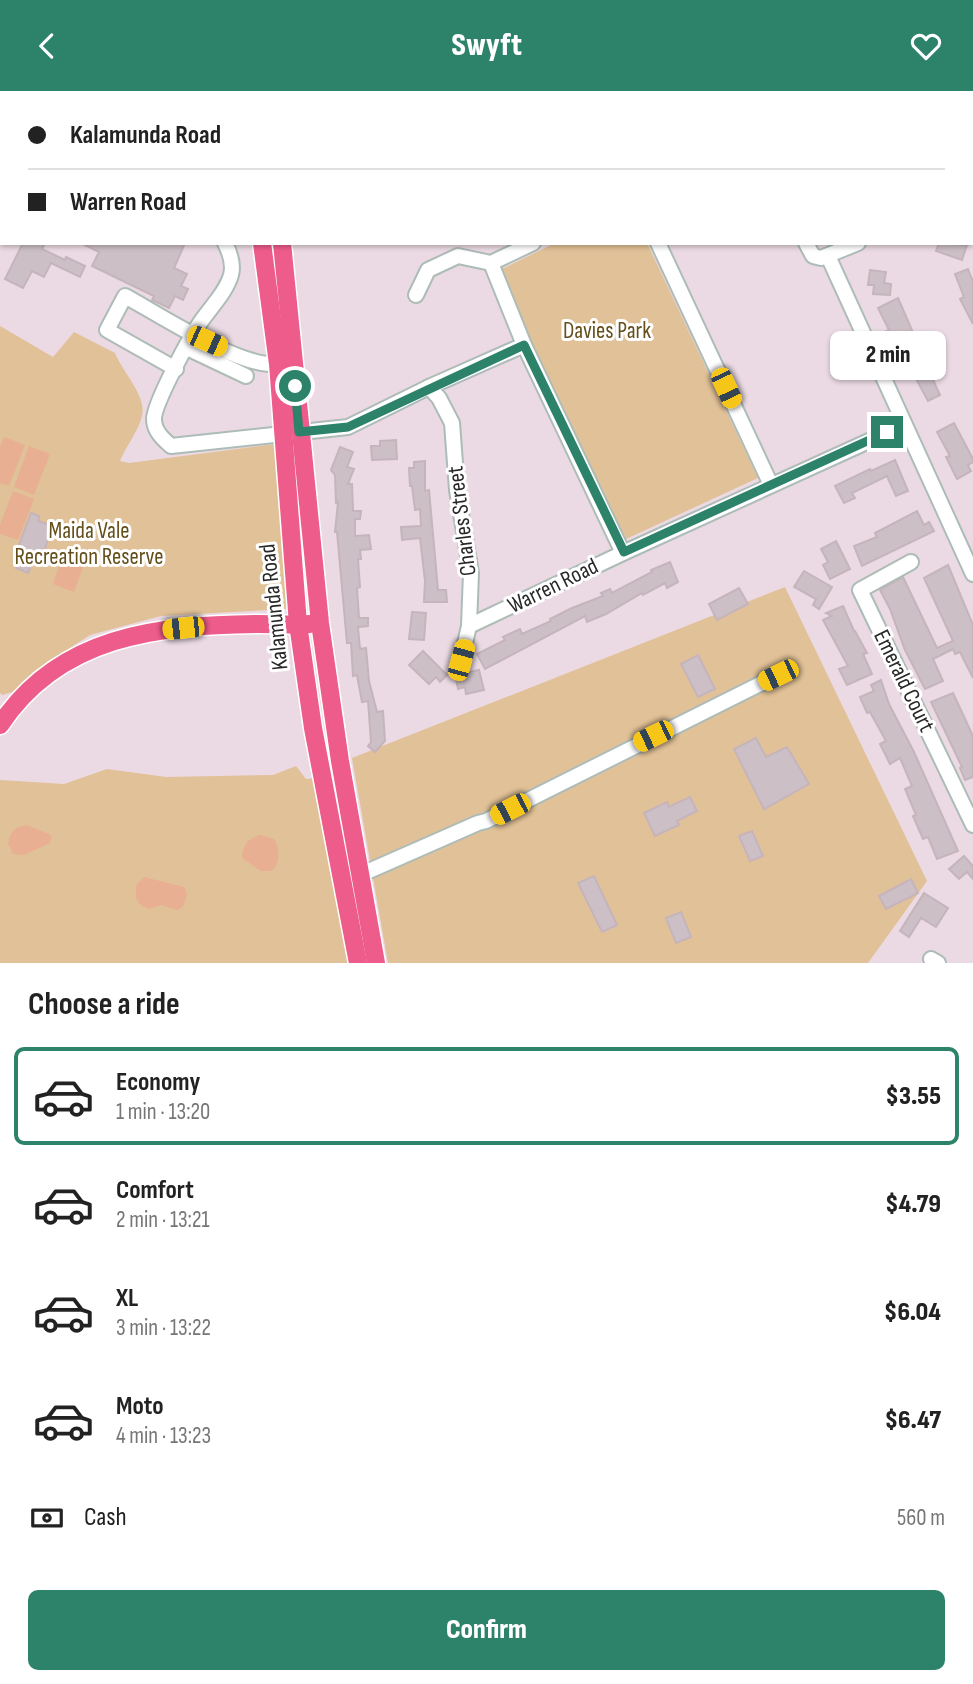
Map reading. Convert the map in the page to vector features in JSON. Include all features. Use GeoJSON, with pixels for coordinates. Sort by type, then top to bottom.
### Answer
{"type":"FeatureCollection","features":[{"type":"Feature","properties":{"kind":"main road","name":"Kalamunda Road"},"geometry":{"type":"LineString","coordinates":[[262,245],[278,364],[291,433],[340,761],[376,963]]}},
{"type":"Feature","properties":{"kind":"main road","name":"Kalamunda Road"},"geometry":{"type":"LineString","coordinates":[[282,245],[298,621],[313,728],[358,963]]}},
{"type":"Feature","properties":{"kind":"main road"},"geometry":{"type":"LineString","coordinates":[[265,625],[269,620],[320,619]]}},
{"type":"Feature","properties":{"kind":"main road"},"geometry":{"type":"LineString","coordinates":[[3,714],[63,662],[119,639],[163,630],[265,625],[279,630],[292,646],[313,728]]}},
{"type":"Feature","properties":{"kind":"street"},"geometry":{"type":"LineString","coordinates":[[226,245],[231,256],[231,275],[194,333],[158,404],[154,418],[162,438],[171,446],[348,427],[524,345]]}},
{"type":"Feature","properties":{"kind":"street"},"geometry":{"type":"LineString","coordinates":[[416,295],[428,270],[458,256],[491,263],[529,245]]}},
{"type":"Feature","properties":{"kind":"street"},"geometry":{"type":"LineString","coordinates":[[659,245],[771,485]]}},
{"type":"Feature","properties":{"kind":"street"},"geometry":{"type":"LineString","coordinates":[[807,245],[813,256],[821,258],[853,245]]}},
{"type":"Feature","properties":{"kind":"street"},"geometry":{"type":"LineString","coordinates":[[828,256],[973,574]]}},
{"type":"Feature","properties":{"kind":"street"},"geometry":{"type":"LineString","coordinates":[[491,263],[524,345],[624,552]]}},
{"type":"Feature","properties":{"kind":"street"},"geometry":{"type":"LineString","coordinates":[[176,369],[107,330],[125,296],[249,360],[265,366],[278,364]]}},
{"type":"Feature","properties":{"kind":"street"},"geometry":{"type":"LineString","coordinates":[[187,348],[246,376]]}},
{"type":"Feature","properties":{"kind":"street","name":"Charles Street"},"geometry":{"type":"LineString","coordinates":[[429,387],[439,398],[452,423],[457,490],[471,573],[470,626],[461,660]]}},
{"type":"Feature","properties":{"kind":"street","name":"Warren Road"},"geometry":{"type":"LineString","coordinates":[[470,626],[624,552],[904,425]]}},
{"type":"Feature","properties":{"kind":"street","name":"Emerald Court"},"geometry":{"type":"LineString","coordinates":[[911,562],[860,590],[973,825]]}},
{"type":"Feature","properties":{"kind":"street"},"geometry":{"type":"LineString","coordinates":[[362,874],[486,821],[778,675]]}},
{"type":"Feature","properties":{"kind":"green space","name":"Davies Park"},"geometry":{"type":"Polygon","coordinates":[[[551,245],[648,245],[758,478],[626,539],[531,346],[502,269],[551,245]]]}},
{"type":"Feature","properties":{"kind":"green space","name":"Maida Vale Recreation Reserve"},"geometry":{"type":"Polygon","coordinates":[[[0,326],[53,357],[74,332],[115,353],[138,393],[143,408],[138,428],[120,461],[129,463],[276,444],[287,609],[161,616],[90,635],[33,672],[13,692],[2,695],[0,326]]]}},
{"type":"Feature","properties":{"kind":"green space"},"geometry":{"type":"Polygon","coordinates":[[[785,587],[927,881],[868,963],[388,963],[352,758],[785,587]]]}},
{"type":"Feature","properties":{"kind":"green space"},"geometry":{"type":"Polygon","coordinates":[[[296,766],[306,779],[317,778],[348,963],[0,963],[0,780],[64,784],[107,769],[166,777],[273,775],[296,766]]]}},
{"type":"Feature","properties":{"kind":"shaded area"},"geometry":{"type":"Polygon","coordinates":[[[4,437],[25,445],[9,486],[0,483],[0,447],[4,437]]]}},
{"type":"Feature","properties":{"kind":"shaded area"},"geometry":{"type":"Polygon","coordinates":[[[29,446],[50,454],[34,495],[14,487],[29,446]]]}},
{"type":"Feature","properties":{"kind":"shaded area"},"geometry":{"type":"Polygon","coordinates":[[[13,491],[34,499],[18,540],[0,534],[0,525],[13,491]]]}},
{"type":"Feature","properties":{"kind":"shaded area"},"geometry":{"type":"Polygon","coordinates":[[[65,548],[87,556],[74,592],[53,584],[65,548]]]}},
{"type":"Feature","properties":{"kind":"shaded area"},"geometry":{"type":"Polygon","coordinates":[[[27,825],[49,834],[52,837],[50,843],[24,855],[13,854],[8,844],[10,836],[19,827],[27,825]]]}},
{"type":"Feature","properties":{"kind":"shaded area"},"geometry":{"type":"Polygon","coordinates":[[[261,835],[274,839],[277,846],[278,860],[271,871],[261,871],[242,858],[247,843],[261,835]]]}},
{"type":"Feature","properties":{"kind":"shaded area"},"geometry":{"type":"Polygon","coordinates":[[[144,877],[184,887],[187,894],[183,907],[177,910],[161,905],[149,909],[141,905],[137,900],[136,889],[144,877]]]}},
{"type":"Feature","properties":{"kind":"building"},"geometry":{"type":"Polygon","coordinates":[[[22,245],[44,245],[42,249],[85,266],[80,277],[51,263],[44,277],[32,271],[23,288],[5,279],[22,245]]]}},
{"type":"Feature","properties":{"kind":"building"},"geometry":{"type":"Polygon","coordinates":[[[85,245],[184,245],[174,268],[187,274],[181,286],[188,289],[183,300],[175,296],[169,308],[152,300],[154,296],[92,266],[99,252],[85,245]]]}},
{"type":"Feature","properties":{"kind":"building"},"geometry":{"type":"Polygon","coordinates":[[[938,245],[967,245],[962,260],[936,251],[938,245]]]}},
{"type":"Feature","properties":{"kind":"building"},"geometry":{"type":"Polygon","coordinates":[[[968,269],[973,282],[973,324],[960,299],[964,297],[955,274],[968,269]]]}},
{"type":"Feature","properties":{"kind":"building"},"geometry":{"type":"Polygon","coordinates":[[[870,270],[886,272],[884,283],[891,284],[890,295],[873,294],[874,285],[868,285],[870,270]]]}},
{"type":"Feature","properties":{"kind":"building"},"geometry":{"type":"Polygon","coordinates":[[[898,298],[918,344],[916,345],[920,361],[924,360],[940,395],[928,401],[914,375],[911,376],[905,350],[902,351],[896,337],[883,343],[879,334],[889,330],[878,308],[898,298]]]}},
{"type":"Feature","properties":{"kind":"building"},"geometry":{"type":"Polygon","coordinates":[[[954,423],[973,459],[968,465],[971,471],[957,479],[946,457],[950,456],[937,432],[954,423]]]}},
{"type":"Feature","properties":{"kind":"building"},"geometry":{"type":"Polygon","coordinates":[[[396,440],[397,459],[372,460],[371,446],[380,446],[380,441],[396,440]]]}},
{"type":"Feature","properties":{"kind":"building"},"geometry":{"type":"Polygon","coordinates":[[[340,447],[353,452],[347,467],[354,469],[348,484],[352,484],[353,511],[361,511],[360,519],[355,519],[355,536],[369,535],[371,549],[360,550],[360,587],[357,588],[359,618],[368,618],[368,626],[358,627],[360,649],[366,648],[369,681],[377,712],[383,711],[385,741],[375,752],[368,746],[371,742],[368,701],[362,702],[357,675],[353,676],[351,643],[347,643],[335,532],[338,502],[336,503],[335,475],[331,470],[340,447]]]}},
{"type":"Feature","properties":{"kind":"building"},"geometry":{"type":"Polygon","coordinates":[[[895,460],[908,491],[896,496],[887,476],[852,493],[855,498],[844,503],[835,486],[895,460]]]}},
{"type":"Feature","properties":{"kind":"building"},"geometry":{"type":"Polygon","coordinates":[[[425,461],[425,491],[429,490],[438,590],[446,590],[447,602],[424,602],[425,581],[420,538],[402,540],[401,527],[421,526],[420,509],[415,510],[410,486],[409,468],[414,468],[414,462],[425,461]]]}},
{"type":"Feature","properties":{"kind":"building"},"geometry":{"type":"Polygon","coordinates":[[[917,511],[924,525],[929,522],[934,531],[862,566],[854,546],[877,537],[875,533],[917,511]]]}},
{"type":"Feature","properties":{"kind":"building"},"geometry":{"type":"Polygon","coordinates":[[[31,513],[39,516],[38,521],[53,526],[43,554],[40,553],[37,563],[32,562],[28,573],[16,568],[24,547],[19,545],[31,513]]]}},
{"type":"Feature","properties":{"kind":"building"},"geometry":{"type":"Polygon","coordinates":[[[836,541],[850,569],[830,579],[823,565],[828,562],[821,549],[836,541]]]}},
{"type":"Feature","properties":{"kind":"building"},"geometry":{"type":"Polygon","coordinates":[[[670,562],[678,582],[667,588],[665,583],[587,622],[585,616],[485,669],[477,654],[505,640],[503,637],[520,629],[522,634],[551,621],[550,619],[572,608],[603,596],[601,593],[610,589],[612,593],[670,562]]]}},
{"type":"Feature","properties":{"kind":"building"},"geometry":{"type":"Polygon","coordinates":[[[948,565],[973,625],[973,678],[960,652],[955,654],[953,649],[933,659],[943,681],[925,689],[880,590],[903,577],[937,648],[953,641],[924,578],[948,565]]]}},
{"type":"Feature","properties":{"kind":"building"},"geometry":{"type":"Polygon","coordinates":[[[804,571],[832,587],[819,609],[813,605],[816,599],[794,587],[804,571]]]}},
{"type":"Feature","properties":{"kind":"building"},"geometry":{"type":"Polygon","coordinates":[[[739,588],[748,604],[717,620],[709,604],[739,588]]]}},
{"type":"Feature","properties":{"kind":"building"},"geometry":{"type":"Polygon","coordinates":[[[843,606],[867,653],[863,654],[872,674],[847,685],[839,669],[848,666],[823,620],[832,616],[826,613],[843,606]]]}},
{"type":"Feature","properties":{"kind":"building"},"geometry":{"type":"Polygon","coordinates":[[[412,612],[426,613],[424,640],[409,639],[412,612]]]}},
{"type":"Feature","properties":{"kind":"building"},"geometry":{"type":"Polygon","coordinates":[[[423,651],[447,675],[440,682],[436,677],[429,684],[409,665],[423,651]]]}},
{"type":"Feature","properties":{"kind":"building"},"geometry":{"type":"Polygon","coordinates":[[[698,655],[715,689],[698,697],[681,664],[698,655]]]}},
{"type":"Feature","properties":{"kind":"building"},"geometry":{"type":"Polygon","coordinates":[[[479,670],[484,690],[466,694],[465,687],[458,689],[455,675],[479,670]]]}},
{"type":"Feature","properties":{"kind":"building"},"geometry":{"type":"Polygon","coordinates":[[[881,680],[889,704],[914,752],[958,851],[937,859],[928,837],[923,839],[913,816],[916,815],[905,789],[912,786],[900,758],[890,764],[880,744],[886,741],[870,712],[867,713],[860,697],[874,691],[871,685],[881,680]]]}},
{"type":"Feature","properties":{"kind":"building"},"geometry":{"type":"Polygon","coordinates":[[[953,693],[973,736],[973,777],[965,780],[960,768],[962,767],[931,702],[953,693]]]}},
{"type":"Feature","properties":{"kind":"building"},"geometry":{"type":"Polygon","coordinates":[[[756,738],[766,757],[787,747],[809,784],[764,809],[734,749],[756,738]]]}},
{"type":"Feature","properties":{"kind":"building"},"geometry":{"type":"Polygon","coordinates":[[[690,797],[697,811],[677,821],[679,825],[655,836],[644,813],[667,802],[669,807],[690,797]]]}},
{"type":"Feature","properties":{"kind":"building"},"geometry":{"type":"Polygon","coordinates":[[[752,831],[763,856],[750,861],[739,836],[752,831]]]}},
{"type":"Feature","properties":{"kind":"building"},"geometry":{"type":"Polygon","coordinates":[[[964,856],[973,866],[973,879],[967,872],[959,879],[949,869],[964,856]]]}},
{"type":"Feature","properties":{"kind":"building"},"geometry":{"type":"Polygon","coordinates":[[[594,876],[617,925],[602,932],[578,883],[594,876]]]}},
{"type":"Feature","properties":{"kind":"building"},"geometry":{"type":"Polygon","coordinates":[[[911,879],[918,893],[886,909],[879,896],[911,879]]]}},
{"type":"Feature","properties":{"kind":"building"},"geometry":{"type":"Polygon","coordinates":[[[924,893],[948,908],[936,927],[921,918],[909,937],[900,931],[924,893]]]}},
{"type":"Feature","properties":{"kind":"building"},"geometry":{"type":"Polygon","coordinates":[[[681,912],[691,937],[676,943],[666,918],[681,912]]]}},
{"type":"Feature","properties":{"kind":"route"},"geometry":{"type":"LineString","coordinates":[[295,386],[299,432],[348,427],[524,345],[624,552],[887,432]]}}]}
